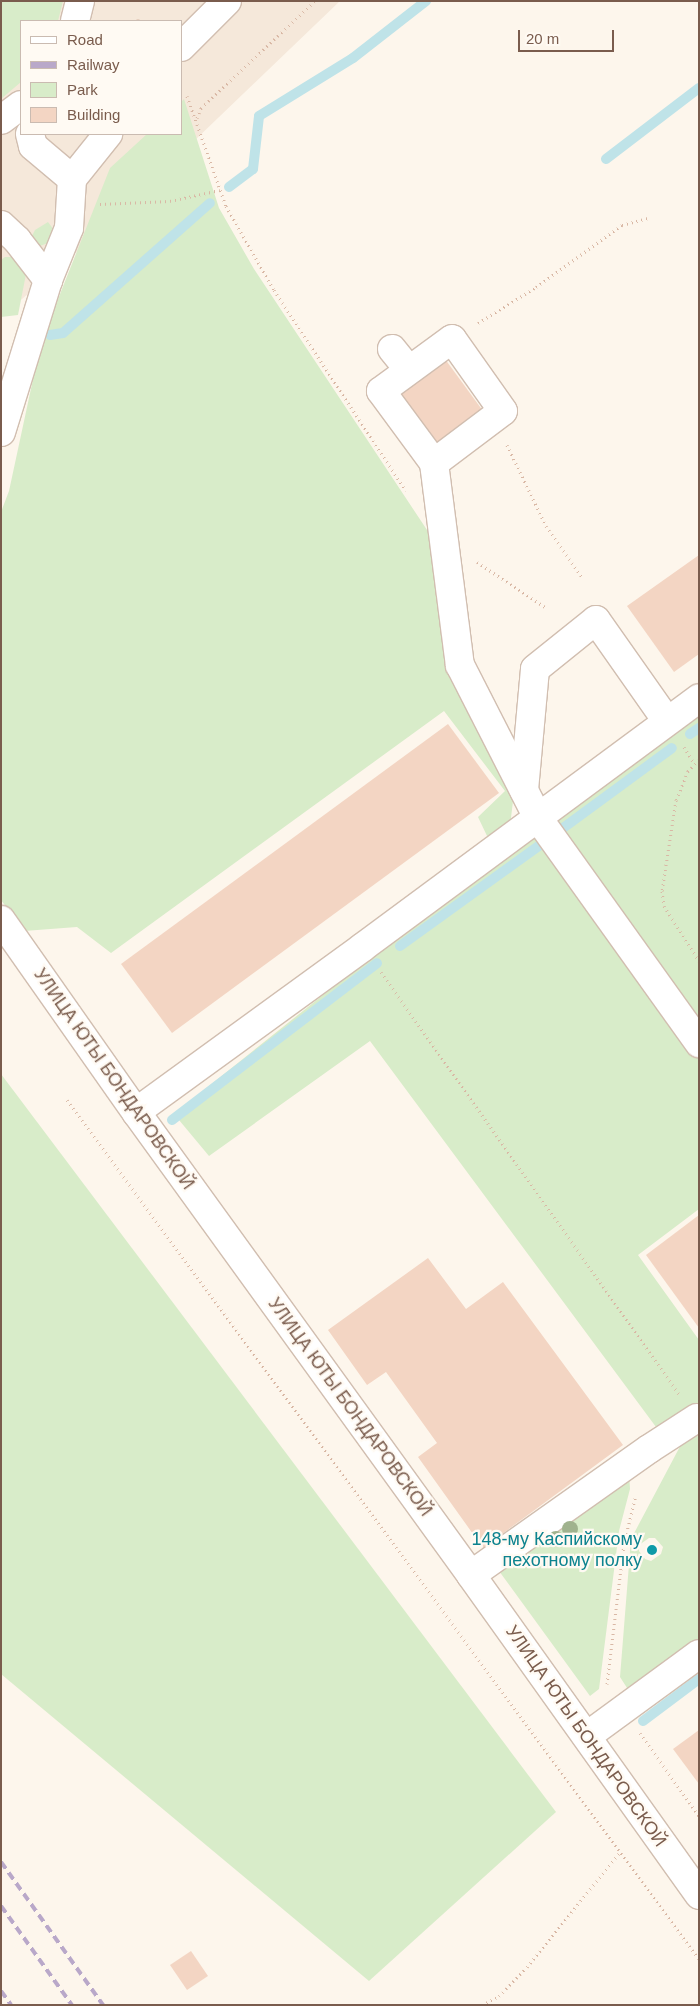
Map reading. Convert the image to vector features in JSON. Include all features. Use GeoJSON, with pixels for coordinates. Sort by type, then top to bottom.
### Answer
{"type":"FeatureCollection","features":[{"type":"Feature","properties":{"kind":"street"},"geometry":{"type":"LineString","coordinates":[[75,20],[80,1]]}},
{"type":"Feature","properties":{"kind":"street"},"geometry":{"type":"LineString","coordinates":[[182,45],[221,2]]}},
{"type":"Feature","properties":{"kind":"street"},"geometry":{"type":"LineString","coordinates":[[1,120],[20,107]]}},
{"type":"Feature","properties":{"kind":"street"},"geometry":{"type":"LineString","coordinates":[[30,135],[33,146],[72,179]]}},
{"type":"Feature","properties":{"kind":"street"},"geometry":{"type":"LineString","coordinates":[[1,432],[48,280],[69,228],[72,179],[107,135]]}},
{"type":"Feature","properties":{"kind":"street"},"geometry":{"type":"LineString","coordinates":[[1,225],[17,240],[48,280]]}},
{"type":"Feature","properties":{"kind":"street"},"geometry":{"type":"LineString","coordinates":[[434,463],[503,411],[452,339],[382,391],[434,463],[442,539],[460,665],[538,818],[699,1043]]}},
{"type":"Feature","properties":{"kind":"street"},"geometry":{"type":"LineString","coordinates":[[392,349],[409,370]]}},
{"type":"Feature","properties":{"kind":"street"},"geometry":{"type":"LineString","coordinates":[[524,790],[535,669],[596,620],[667,721]]}},
{"type":"Feature","properties":{"kind":"street"},"geometry":{"type":"LineString","coordinates":[[136,1112],[363,947],[699,698]]}},
{"type":"Feature","properties":{"kind":"street","name":"УЛИЦА ЮТЫ БОНДАРОВСКОЙ"},"geometry":{"type":"LineString","coordinates":[[1,920],[136,1112],[471,1574],[699,1894]]}},
{"type":"Feature","properties":{"kind":"street"},"geometry":{"type":"LineString","coordinates":[[471,1574],[649,1449],[697,1418]]}},
{"type":"Feature","properties":{"kind":"street"},"geometry":{"type":"LineString","coordinates":[[587,1736],[699,1654]]}},
{"type":"Feature","properties":{"kind":"path"},"geometry":{"type":"LineString","coordinates":[[197,119],[202,108],[315,1]]}},
{"type":"Feature","properties":{"kind":"path"},"geometry":{"type":"LineString","coordinates":[[187,96],[197,119],[226,206],[274,290],[407,492]]}},
{"type":"Feature","properties":{"kind":"path"},"geometry":{"type":"LineString","coordinates":[[96,204],[170,200],[220,190]]}},
{"type":"Feature","properties":{"kind":"path"},"geometry":{"type":"LineString","coordinates":[[452,339],[536,287],[622,225],[648,218]]}},
{"type":"Feature","properties":{"kind":"path"},"geometry":{"type":"LineString","coordinates":[[494,418],[546,526],[582,577]]}},
{"type":"Feature","properties":{"kind":"path"},"geometry":{"type":"LineString","coordinates":[[442,539],[545,607]]}},
{"type":"Feature","properties":{"kind":"path"},"geometry":{"type":"LineString","coordinates":[[699,760],[688,771],[676,800],[662,891],[664,906],[699,961]]}},
{"type":"Feature","properties":{"kind":"path"},"geometry":{"type":"LineString","coordinates":[[363,947],[697,1418]]}},
{"type":"Feature","properties":{"kind":"path"},"geometry":{"type":"LineString","coordinates":[[67,1100],[699,1960]]}},
{"type":"Feature","properties":{"kind":"path"},"geometry":{"type":"LineString","coordinates":[[610,1690],[607,1683],[624,1543],[649,1449]]}},
{"type":"Feature","properties":{"kind":"path"},"geometry":{"type":"LineString","coordinates":[[482,2005],[499,1996],[527,1966],[620,1852]]}},
{"type":"Feature","properties":{"kind":"shaded area"},"geometry":{"type":"Polygon","coordinates":[[[1,1],[340,1],[92,239],[1,317],[1,1]]]}},
{"type":"Feature","properties":{"kind":"green space"},"geometry":{"type":"Polygon","coordinates":[[[1,1],[63,1],[58,20],[20,20],[20,83],[1,99],[1,1]]]}},
{"type":"Feature","properties":{"kind":"green space"},"geometry":{"type":"Polygon","coordinates":[[[184,99],[219,208],[254,269],[433,539],[514,793],[510,826],[488,838],[478,817],[505,791],[444,711],[111,953],[77,927],[24,931],[1,900],[1,512],[9,491],[41,342],[110,168],[146,135],[182,135],[182,101],[184,99]]]}},
{"type":"Feature","properties":{"kind":"green space"},"geometry":{"type":"Polygon","coordinates":[[[48,222],[54,230],[48,243],[40,246],[32,243],[32,236],[35,230],[48,222]]]}},
{"type":"Feature","properties":{"kind":"green space"},"geometry":{"type":"Polygon","coordinates":[[[5,257],[14,257],[27,269],[18,315],[1,317],[1,260],[5,257]]]}},
{"type":"Feature","properties":{"kind":"green space"},"geometry":{"type":"Polygon","coordinates":[[[699,712],[699,1031],[548,821],[699,712]]]}},
{"type":"Feature","properties":{"kind":"green space"},"geometry":{"type":"Polygon","coordinates":[[[540,832],[699,1052],[699,1209],[638,1255],[699,1340],[699,1409],[656,1427],[370,1041],[209,1156],[174,1114],[388,943],[540,832]]]}},
{"type":"Feature","properties":{"kind":"green space"},"geometry":{"type":"Polygon","coordinates":[[[1,1074],[556,1812],[369,1981],[1,1674],[1,1074]]]}},
{"type":"Feature","properties":{"kind":"green space"},"geometry":{"type":"Polygon","coordinates":[[[699,1436],[699,1640],[629,1691],[620,1677],[631,1539],[685,1437],[699,1436]],[[649,1538],[639,1545],[639,1551],[645,1559],[651,1561],[661,1554],[663,1547],[655,1538],[649,1538]]]}},
{"type":"Feature","properties":{"kind":"green space"},"geometry":{"type":"Polygon","coordinates":[[[629,1472],[630,1489],[619,1531],[599,1689],[590,1696],[499,1571],[629,1472]]]}},
{"type":"Feature","properties":{"kind":"building"},"geometry":{"type":"Polygon","coordinates":[[[445,359],[483,411],[436,446],[398,394],[445,359]]]}},
{"type":"Feature","properties":{"kind":"building"},"geometry":{"type":"Polygon","coordinates":[[[699,555],[699,654],[674,672],[627,606],[699,555]]]}},
{"type":"Feature","properties":{"kind":"building"},"geometry":{"type":"Polygon","coordinates":[[[448,724],[499,793],[172,1033],[121,964],[448,724]]]}},
{"type":"Feature","properties":{"kind":"building"},"geometry":{"type":"Polygon","coordinates":[[[699,1215],[699,1328],[646,1255],[699,1215]]]}},
{"type":"Feature","properties":{"kind":"building"},"geometry":{"type":"Polygon","coordinates":[[[428,1258],[466,1309],[503,1282],[623,1445],[483,1548],[418,1457],[437,1443],[386,1372],[367,1385],[328,1330],[428,1258]]]}},
{"type":"Feature","properties":{"kind":"building"},"geometry":{"type":"Polygon","coordinates":[[[699,1730],[699,1784],[673,1749],[699,1730]]]}},
{"type":"Feature","properties":{"kind":"building"},"geometry":{"type":"Polygon","coordinates":[[[191,1951],[208,1976],[187,1990],[170,1965],[191,1951]]]}},
{"type":"Feature","properties":{"kind":"waterway"},"geometry":{"type":"LineString","coordinates":[[229,187],[253,169],[259,116],[353,58],[426,1]]}},
{"type":"Feature","properties":{"kind":"waterway"},"geometry":{"type":"LineString","coordinates":[[606,159],[699,88]]}},
{"type":"Feature","properties":{"kind":"waterway"},"geometry":{"type":"LineString","coordinates":[[50,335],[63,333],[210,203]]}},
{"type":"Feature","properties":{"kind":"waterway"},"geometry":{"type":"LineString","coordinates":[[690,734],[699,728]]}},
{"type":"Feature","properties":{"kind":"waterway"},"geometry":{"type":"LineString","coordinates":[[559,831],[672,748]]}},
{"type":"Feature","properties":{"kind":"waterway"},"geometry":{"type":"LineString","coordinates":[[400,946],[544,842]]}},
{"type":"Feature","properties":{"kind":"waterway"},"geometry":{"type":"LineString","coordinates":[[172,1120],[377,963]]}},
{"type":"Feature","properties":{"kind":"waterway"},"geometry":{"type":"LineString","coordinates":[[643,1721],[699,1679]]}},
{"type":"Feature","properties":{"kind":"railway"},"geometry":{"type":"LineString","coordinates":[[1,1862],[103,2005]]}},
{"type":"Feature","properties":{"kind":"railway"},"geometry":{"type":"LineString","coordinates":[[1,1906],[72,2005]]}},
{"type":"Feature","properties":{"kind":"railway"},"geometry":{"type":"LineString","coordinates":[[1,1991],[11,2005]]}},
{"type":"Feature","properties":{"kind":"place","name":"148-му Каспийскому пехотному полку"},"geometry":{"type":"Point","coordinates":[652,1550]}}]}
